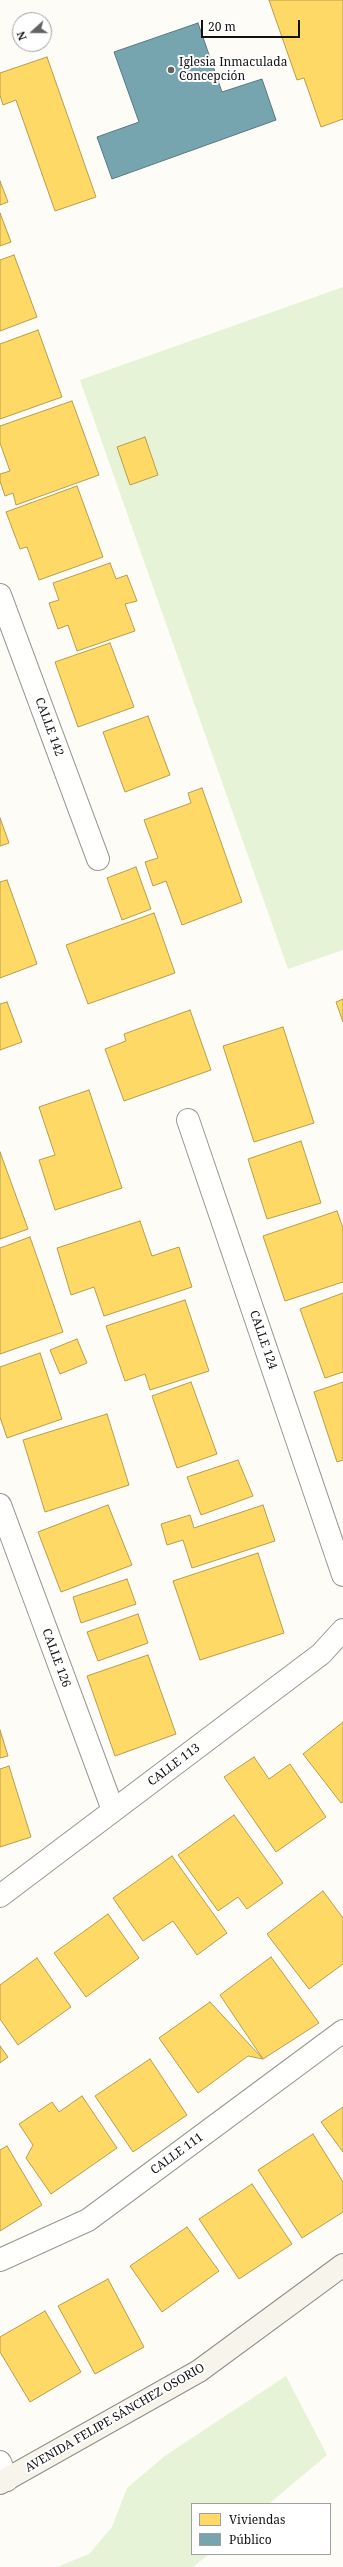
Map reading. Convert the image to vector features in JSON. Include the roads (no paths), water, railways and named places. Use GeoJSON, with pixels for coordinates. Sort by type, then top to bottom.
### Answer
{"type":"FeatureCollection","features":[{"type":"Feature","properties":{"kind":"street","name":"CALLE 142"},"geometry":{"type":"LineString","coordinates":[[0,595],[98,859]]}},
{"type":"Feature","properties":{"kind":"street","name":"CALLE 124"},"geometry":{"type":"LineString","coordinates":[[188,1120],[340,1567]]}},
{"type":"Feature","properties":{"kind":"street","name":"CALLE 126"},"geometry":{"type":"LineString","coordinates":[[0,1505],[113,1810]]}},
{"type":"Feature","properties":{"kind":"street","name":"CALLE 113"},"geometry":{"type":"LineString","coordinates":[[0,1896],[321,1654],[343,1630]]}},
{"type":"Feature","properties":{"kind":"street","name":"CALLE 111"},"geometry":{"type":"LineString","coordinates":[[0,2260],[88,2220],[343,2032]]}},
{"type":"Feature","properties":{"kind":"street","name":"AVENIDA FELIPE SÁNCHEZ OSORIO"},"geometry":{"type":"LineString","coordinates":[[2,2475],[199,2371],[343,2265]]}},
{"type":"Feature","properties":{"kind":"place","name":"Iglesia Inmaculada Concepción"},"geometry":{"type":"Point","coordinates":[171,70]}}]}
